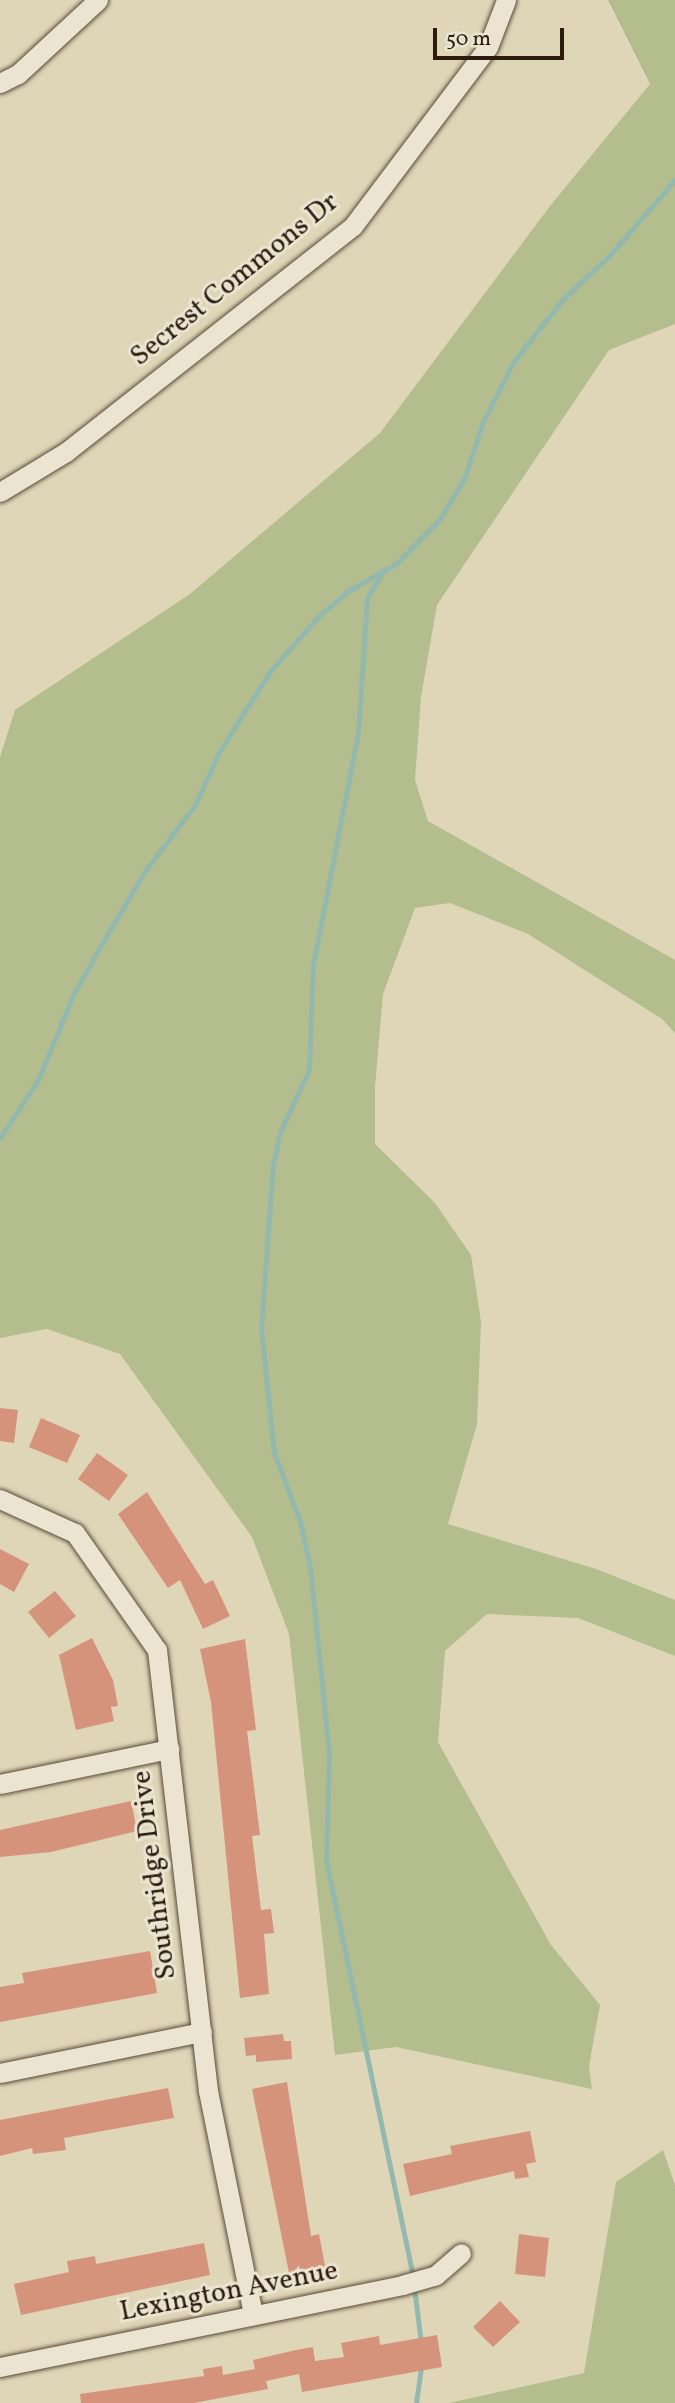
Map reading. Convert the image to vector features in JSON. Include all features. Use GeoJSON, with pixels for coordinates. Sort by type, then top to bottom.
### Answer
{"type":"FeatureCollection","features":[{"type":"Feature","properties":{"kind":"street"},"geometry":{"type":"LineString","coordinates":[[0,83],[18,74],[98,0]]}},
{"type":"Feature","properties":{"kind":"street","name":"Secrest Commons Dr"},"geometry":{"type":"LineString","coordinates":[[0,492],[66,452],[353,226],[488,47],[506,0]]}},
{"type":"Feature","properties":{"kind":"street","name":"Southridge Drive"},"geometry":{"type":"LineString","coordinates":[[0,1499],[75,1533],[156,1650],[202,2032],[253,2315]]}},
{"type":"Feature","properties":{"kind":"street"},"geometry":{"type":"LineString","coordinates":[[0,1784],[169,1749]]}},
{"type":"Feature","properties":{"kind":"street"},"geometry":{"type":"LineString","coordinates":[[0,2073],[202,2032]]}},
{"type":"Feature","properties":{"kind":"street","name":"Lexington Avenue"},"geometry":{"type":"LineString","coordinates":[[0,2367],[402,2285],[436,2275],[461,2253]]}},
{"type":"Feature","properties":{"kind":"green space"},"geometry":{"type":"Polygon","coordinates":[[[608,0],[675,0],[675,324],[609,350],[437,605],[421,697],[415,780],[428,821],[675,960],[675,1033],[662,1019],[528,934],[450,903],[415,908],[383,994],[375,1087],[375,1144],[435,1203],[471,1255],[481,1322],[477,1424],[448,1524],[596,1569],[675,1600],[675,1656],[578,1618],[487,1614],[445,1651],[438,1742],[551,1945],[600,2005],[589,2066],[592,2089],[396,2047],[335,2055],[289,1634],[252,1537],[120,1354],[47,1329],[0,1338],[0,757],[15,710],[190,594],[380,433],[550,206],[650,84],[608,0]]]}},
{"type":"Feature","properties":{"kind":"green space"},"geometry":{"type":"Polygon","coordinates":[[[663,2150],[675,2185],[675,2403],[449,2403],[584,2373],[616,2182],[663,2150]]]}},
{"type":"Feature","properties":{"kind":"building"},"geometry":{"type":"Polygon","coordinates":[[[0,1408],[18,1410],[14,1443],[0,1441],[0,1408]]]}},
{"type":"Feature","properties":{"kind":"building"},"geometry":{"type":"Polygon","coordinates":[[[41,1418],[80,1435],[67,1463],[29,1447],[41,1418]]]}},
{"type":"Feature","properties":{"kind":"building"},"geometry":{"type":"Polygon","coordinates":[[[97,1453],[128,1475],[109,1501],[78,1479],[97,1453]]]}},
{"type":"Feature","properties":{"kind":"building"},"geometry":{"type":"Polygon","coordinates":[[[147,1492],[205,1584],[213,1580],[230,1616],[203,1629],[180,1580],[168,1588],[118,1514],[147,1492]]]}},
{"type":"Feature","properties":{"kind":"building"},"geometry":{"type":"Polygon","coordinates":[[[0,1549],[29,1564],[14,1592],[0,1584],[0,1549]]]}},
{"type":"Feature","properties":{"kind":"building"},"geometry":{"type":"Polygon","coordinates":[[[55,1591],[76,1616],[49,1638],[28,1612],[55,1591]]]}},
{"type":"Feature","properties":{"kind":"building"},"geometry":{"type":"Polygon","coordinates":[[[92,1638],[113,1680],[118,1706],[111,1707],[114,1721],[76,1730],[59,1655],[92,1638]]]}},
{"type":"Feature","properties":{"kind":"building"},"geometry":{"type":"Polygon","coordinates":[[[245,1639],[256,1730],[247,1731],[260,1835],[252,1836],[261,1910],[271,1909],[274,1933],[264,1934],[269,1994],[240,1998],[211,1702],[200,1649],[245,1639]]]}},
{"type":"Feature","properties":{"kind":"building"},"geometry":{"type":"Polygon","coordinates":[[[131,1801],[137,1831],[51,1852],[0,1857],[0,1830],[131,1801]]]}},
{"type":"Feature","properties":{"kind":"building"},"geometry":{"type":"Polygon","coordinates":[[[150,1951],[157,1993],[0,2022],[0,1987],[24,1983],[22,1973],[150,1951]]]}},
{"type":"Feature","properties":{"kind":"building"},"geometry":{"type":"Polygon","coordinates":[[[283,2034],[284,2041],[291,2041],[292,2059],[256,2062],[256,2055],[246,2056],[244,2038],[283,2034]]]}},
{"type":"Feature","properties":{"kind":"building"},"geometry":{"type":"Polygon","coordinates":[[[287,2082],[311,2236],[319,2234],[325,2266],[289,2273],[252,2089],[287,2082]]]}},
{"type":"Feature","properties":{"kind":"building"},"geometry":{"type":"Polygon","coordinates":[[[168,2088],[174,2118],[64,2138],[66,2150],[33,2154],[32,2148],[0,2156],[0,2120],[168,2088]]]}},
{"type":"Feature","properties":{"kind":"building"},"geometry":{"type":"Polygon","coordinates":[[[530,2131],[536,2162],[526,2164],[529,2177],[515,2179],[514,2171],[410,2196],[403,2164],[452,2154],[450,2146],[530,2131]]]}},
{"type":"Feature","properties":{"kind":"building"},"geometry":{"type":"Polygon","coordinates":[[[519,2234],[549,2238],[545,2277],[515,2274],[519,2234]]]}},
{"type":"Feature","properties":{"kind":"building"},"geometry":{"type":"Polygon","coordinates":[[[204,2243],[210,2275],[21,2315],[14,2284],[69,2272],[67,2261],[95,2256],[96,2264],[204,2243]]]}},
{"type":"Feature","properties":{"kind":"building"},"geometry":{"type":"Polygon","coordinates":[[[500,2301],[520,2322],[493,2347],[473,2327],[500,2301]]]}},
{"type":"Feature","properties":{"kind":"building"},"geometry":{"type":"Polygon","coordinates":[[[437,2335],[442,2367],[302,2392],[299,2374],[266,2381],[268,2389],[194,2403],[81,2403],[80,2394],[204,2376],[203,2369],[222,2366],[223,2375],[255,2369],[253,2360],[296,2350],[313,2347],[315,2361],[344,2357],[341,2343],[379,2336],[380,2345],[437,2335]]]}},
{"type":"Feature","properties":{"kind":"waterway"},"geometry":{"type":"LineString","coordinates":[[0,1138],[38,1080],[73,995],[104,940],[145,871],[195,805],[219,752],[271,670],[318,617],[348,591],[396,564],[440,519],[465,477],[483,422],[514,361],[563,299],[610,255],[675,180]]}},
{"type":"Feature","properties":{"kind":"waterway"},"geometry":{"type":"LineString","coordinates":[[385,569],[367,598],[358,733],[313,964],[309,1070],[280,1132],[273,1164],[261,1328],[274,1453],[300,1521],[310,1567],[329,1754],[326,1860],[413,2277]]}},
{"type":"Feature","properties":{"kind":"waterway"},"geometry":{"type":"LineString","coordinates":[[414,2287],[421,2343]]}},
{"type":"Feature","properties":{"kind":"waterway"},"geometry":{"type":"LineString","coordinates":[[416,2403],[421,2367]]}}]}
